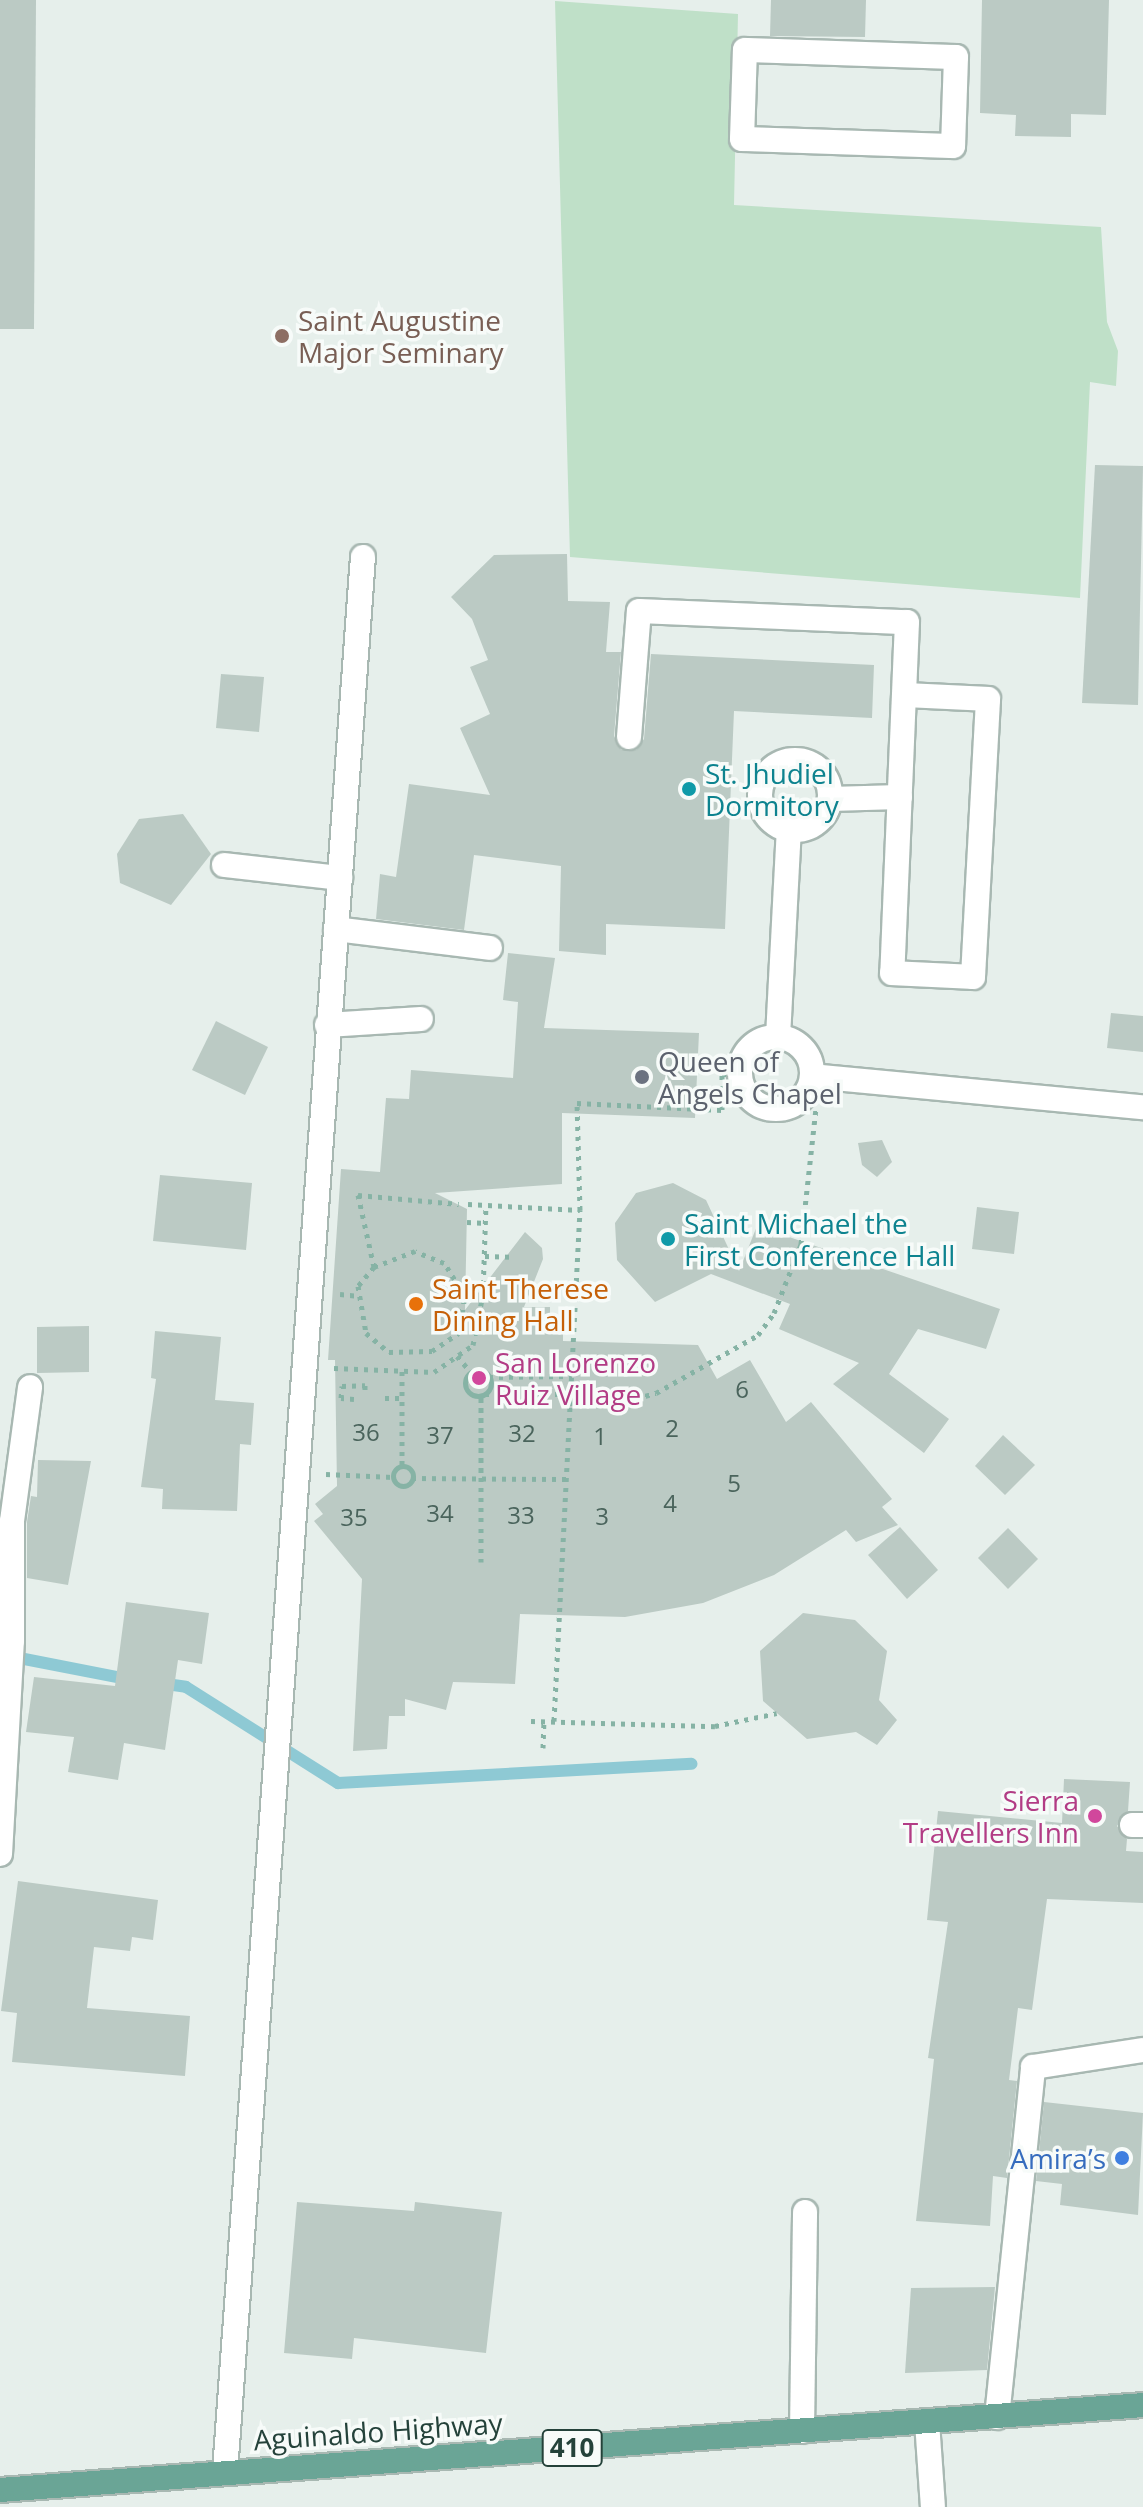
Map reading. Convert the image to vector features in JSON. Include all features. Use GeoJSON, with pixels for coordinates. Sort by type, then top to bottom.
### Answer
{"type":"FeatureCollection","features":[{"type":"Feature","properties":{"kind":"main road","name":"Aguinaldo Highway"},"geometry":{"type":"LineString","coordinates":[[0,2490],[1143,2405]]}},
{"type":"Feature","properties":{"kind":"street"},"geometry":{"type":"LineString","coordinates":[[745,50],[956,57],[953,146],[742,139],[745,50]]}},
{"type":"Feature","properties":{"kind":"street"},"geometry":{"type":"LineString","coordinates":[[225,2472],[280,1672],[363,557]]}},
{"type":"Feature","properties":{"kind":"street"},"geometry":{"type":"LineString","coordinates":[[629,737],[639,611],[907,622],[907,695],[892,973],[973,977],[988,699],[907,695]]}},
{"type":"Feature","properties":{"kind":"street"},"geometry":{"type":"LineString","coordinates":[[795,759],[817,767],[825,776],[830,799],[811,827],[789,830],[762,809],[760,786],[773,767],[795,759]]}},
{"type":"Feature","properties":{"kind":"street"},"geometry":{"type":"LineString","coordinates":[[830,799],[900,797]]}},
{"type":"Feature","properties":{"kind":"street"},"geometry":{"type":"LineString","coordinates":[[778,1037],[789,830]]}},
{"type":"Feature","properties":{"kind":"street"},"geometry":{"type":"LineString","coordinates":[[224,865],[340,878]]}},
{"type":"Feature","properties":{"kind":"street"},"geometry":{"type":"LineString","coordinates":[[336,929],[490,948]]}},
{"type":"Feature","properties":{"kind":"street"},"geometry":{"type":"LineString","coordinates":[[327,1025],[421,1019]]}},
{"type":"Feature","properties":{"kind":"street"},"geometry":{"type":"LineString","coordinates":[[778,1037],[806,1053],[815,1076],[803,1097],[770,1109],[749,1097],[740,1075],[747,1053],[766,1038],[778,1037]]}},
{"type":"Feature","properties":{"kind":"street"},"geometry":{"type":"LineString","coordinates":[[815,1076],[1143,1107]]}},
{"type":"Feature","properties":{"kind":"street"},"geometry":{"type":"LineString","coordinates":[[0,1854],[12,1641],[12,1521],[30,1387]]}},
{"type":"Feature","properties":{"kind":"street"},"geometry":{"type":"LineString","coordinates":[[997,2417],[1033,2067],[1143,2050]]}},
{"type":"Feature","properties":{"kind":"street"},"geometry":{"type":"LineString","coordinates":[[802,2431],[805,2212]]}},
{"type":"Feature","properties":{"kind":"street"},"geometry":{"type":"LineString","coordinates":[[927,2422],[933,2507]]}},
{"type":"Feature","properties":{"kind":"path"},"geometry":{"type":"LineString","coordinates":[[554,1721],[580,1210],[577,1103],[722,1110],[722,1074],[740,1075]]}},
{"type":"Feature","properties":{"kind":"path"},"geometry":{"type":"LineString","coordinates":[[570,1403],[626,1401],[656,1393],[758,1335],[774,1313],[801,1244],[815,1076]]}},
{"type":"Feature","properties":{"kind":"path"},"geometry":{"type":"LineString","coordinates":[[374,1267],[358,1195],[459,1204]]}},
{"type":"Feature","properties":{"kind":"path"},"geometry":{"type":"LineString","coordinates":[[468,1204],[580,1210]]}},
{"type":"Feature","properties":{"kind":"path"},"geometry":{"type":"LineString","coordinates":[[327,1368],[434,1372],[473,1345],[485,1256],[486,1205]]}},
{"type":"Feature","properties":{"kind":"path"},"geometry":{"type":"LineString","coordinates":[[467,1222],[486,1223]]}},
{"type":"Feature","properties":{"kind":"path"},"geometry":{"type":"LineString","coordinates":[[415,1251],[444,1263],[465,1296],[459,1333],[432,1351],[389,1352],[366,1333],[359,1296],[358,1286],[374,1267],[415,1251]]}},
{"type":"Feature","properties":{"kind":"path"},"geometry":{"type":"LineString","coordinates":[[485,1256],[511,1257]]}},
{"type":"Feature","properties":{"kind":"path"},"geometry":{"type":"LineString","coordinates":[[339,1294],[359,1296]]}},
{"type":"Feature","properties":{"kind":"path"},"geometry":{"type":"LineString","coordinates":[[470,1318],[478,1320]]}},
{"type":"Feature","properties":{"kind":"path"},"geometry":{"type":"LineString","coordinates":[[457,1356],[471,1372]]}},
{"type":"Feature","properties":{"kind":"path"},"geometry":{"type":"LineString","coordinates":[[393,1477],[402,1466],[402,1371]]}},
{"type":"Feature","properties":{"kind":"path"},"geometry":{"type":"LineString","coordinates":[[471,1372],[484,1371],[489,1377]]}},
{"type":"Feature","properties":{"kind":"path"},"geometry":{"type":"LineString","coordinates":[[471,1372],[465,1386],[483,1395],[571,1394]]}},
{"type":"Feature","properties":{"kind":"path"},"geometry":{"type":"LineString","coordinates":[[489,1377],[572,1376]]}},
{"type":"Feature","properties":{"kind":"path"},"geometry":{"type":"LineString","coordinates":[[481,1562],[483,1395],[489,1377]]}},
{"type":"Feature","properties":{"kind":"path"},"geometry":{"type":"LineString","coordinates":[[354,1399],[341,1398],[342,1386],[365,1385],[365,1392]]}},
{"type":"Feature","properties":{"kind":"path"},"geometry":{"type":"LineString","coordinates":[[385,1398],[402,1398]]}},
{"type":"Feature","properties":{"kind":"path"},"geometry":{"type":"LineString","coordinates":[[402,1466],[410,1470],[412,1478]]}},
{"type":"Feature","properties":{"kind":"path"},"geometry":{"type":"LineString","coordinates":[[322,1474],[393,1477],[401,1487],[412,1478],[566,1479]]}},
{"type":"Feature","properties":{"kind":"path"},"geometry":{"type":"LineString","coordinates":[[531,1721],[715,1726],[777,1713]]}},
{"type":"Feature","properties":{"kind":"path"},"geometry":{"type":"LineString","coordinates":[[543,1748],[544,1721]]}},
{"type":"Feature","properties":{"kind":"green space"},"geometry":{"type":"Polygon","coordinates":[[[555,1],[738,14],[734,205],[1101,227],[1107,322],[1118,351],[1116,386],[1090,382],[1080,598],[570,557],[555,1]]]}},
{"type":"Feature","properties":{"kind":"building"},"geometry":{"type":"Polygon","coordinates":[[[0,0],[36,0],[34,329],[0,329],[0,0]]]}},
{"type":"Feature","properties":{"kind":"building"},"geometry":{"type":"Polygon","coordinates":[[[771,0],[866,0],[865,37],[770,36],[771,0]]]}},
{"type":"Feature","properties":{"kind":"building"},"geometry":{"type":"Polygon","coordinates":[[[982,0],[1109,0],[1106,115],[1071,114],[1071,137],[1015,136],[1016,115],[980,113],[982,0]]]}},
{"type":"Feature","properties":{"kind":"building"},"geometry":{"type":"Polygon","coordinates":[[[1095,465],[1143,466],[1138,705],[1082,703],[1095,465]]]}},
{"type":"Feature","properties":{"kind":"building"},"geometry":{"type":"Polygon","coordinates":[[[567,554],[568,601],[610,602],[606,652],[621,652],[614,736],[621,750],[636,750],[644,739],[651,654],[874,665],[872,718],[734,711],[725,929],[606,924],[606,955],[559,951],[561,866],[474,855],[464,930],[376,919],[380,874],[396,877],[409,784],[490,795],[460,728],[490,714],[470,667],[488,660],[472,619],[451,597],[494,555],[567,554]]]}},
{"type":"Feature","properties":{"kind":"building"},"geometry":{"type":"Polygon","coordinates":[[[221,674],[264,677],[259,732],[216,728],[221,674]]]}},
{"type":"Feature","properties":{"kind":"building"},"geometry":{"type":"Polygon","coordinates":[[[183,814],[211,854],[171,905],[120,883],[117,854],[139,819],[183,814]]]}},
{"type":"Feature","properties":{"kind":"building"},"geometry":{"type":"Polygon","coordinates":[[[508,953],[555,958],[544,1028],[699,1033],[695,1118],[562,1113],[562,1184],[435,1193],[467,1209],[465,1310],[525,1232],[542,1248],[543,1259],[524,1307],[550,1307],[550,1322],[563,1322],[563,1341],[698,1345],[717,1379],[750,1360],[786,1422],[811,1402],[892,1499],[882,1507],[898,1525],[856,1542],[846,1530],[774,1575],[703,1603],[625,1617],[520,1614],[515,1684],[453,1682],[446,1710],[405,1699],[405,1716],[389,1716],[387,1749],[353,1751],[362,1579],[314,1521],[323,1514],[315,1504],[337,1486],[335,1360],[328,1360],[341,1169],[380,1172],[386,1098],[409,1099],[411,1070],[513,1078],[518,1002],[503,1000],[508,953]]]}},
{"type":"Feature","properties":{"kind":"building"},"geometry":{"type":"Polygon","coordinates":[[[1111,1013],[1143,1016],[1143,1052],[1107,1048],[1111,1013]]]}},
{"type":"Feature","properties":{"kind":"building"},"geometry":{"type":"Polygon","coordinates":[[[216,1021],[268,1047],[245,1095],[192,1070],[216,1021]]]}},
{"type":"Feature","properties":{"kind":"building"},"geometry":{"type":"Polygon","coordinates":[[[882,1140],[892,1162],[877,1177],[862,1165],[858,1143],[882,1140]]]}},
{"type":"Feature","properties":{"kind":"building"},"geometry":{"type":"Polygon","coordinates":[[[160,1175],[252,1183],[246,1250],[153,1241],[160,1175]]]}},
{"type":"Feature","properties":{"kind":"building"},"geometry":{"type":"Polygon","coordinates":[[[673,1183],[706,1200],[739,1271],[757,1226],[1000,1309],[986,1349],[918,1329],[889,1374],[949,1419],[924,1453],[833,1384],[859,1363],[779,1329],[790,1304],[711,1274],[655,1302],[617,1260],[615,1223],[636,1193],[673,1183]]]}},
{"type":"Feature","properties":{"kind":"building"},"geometry":{"type":"Polygon","coordinates":[[[977,1207],[1019,1212],[1014,1254],[972,1249],[977,1207]]]}},
{"type":"Feature","properties":{"kind":"building"},"geometry":{"type":"Polygon","coordinates":[[[89,1326],[89,1372],[37,1373],[37,1327],[89,1326]]]}},
{"type":"Feature","properties":{"kind":"building"},"geometry":{"type":"Polygon","coordinates":[[[155,1331],[221,1337],[215,1400],[254,1403],[251,1445],[240,1444],[237,1511],[162,1509],[163,1489],[141,1487],[156,1379],[151,1378],[155,1331]]]}},
{"type":"Feature","properties":{"kind":"building"},"geometry":{"type":"Polygon","coordinates":[[[1003,1435],[1035,1465],[1005,1495],[975,1466],[1003,1435]]]}},
{"type":"Feature","properties":{"kind":"building"},"geometry":{"type":"Polygon","coordinates":[[[38,1460],[91,1461],[68,1585],[27,1578],[27,1522],[31,1496],[37,1497],[38,1460]]]}},
{"type":"Feature","properties":{"kind":"building"},"geometry":{"type":"Polygon","coordinates":[[[900,1527],[938,1570],[907,1599],[868,1555],[900,1527]]]}},
{"type":"Feature","properties":{"kind":"building"},"geometry":{"type":"Polygon","coordinates":[[[1008,1528],[1038,1559],[1008,1589],[978,1558],[1008,1528]]]}},
{"type":"Feature","properties":{"kind":"building"},"geometry":{"type":"Polygon","coordinates":[[[126,1602],[209,1613],[202,1664],[178,1660],[165,1750],[124,1743],[118,1780],[68,1772],[74,1737],[26,1732],[34,1677],[115,1686],[126,1602]]]}},
{"type":"Feature","properties":{"kind":"building"},"geometry":{"type":"Polygon","coordinates":[[[803,1613],[855,1620],[887,1651],[879,1700],[897,1720],[877,1745],[856,1732],[807,1739],[763,1701],[760,1651],[803,1613]]]}},
{"type":"Feature","properties":{"kind":"building"},"geometry":{"type":"Polygon","coordinates":[[[1064,1779],[1130,1782],[1128,1811],[1117,1826],[1127,1839],[1126,1851],[1143,1852],[1143,1903],[1047,1899],[1032,2010],[1018,2008],[1009,2080],[1017,2081],[1007,2178],[993,2176],[990,2226],[916,2221],[934,2059],[928,2058],[948,1922],[927,1920],[938,1811],[1062,1823],[1064,1779]]]}},
{"type":"Feature","properties":{"kind":"building"},"geometry":{"type":"Polygon","coordinates":[[[18,1881],[158,1900],[153,1940],[132,1937],[130,1951],[94,1947],[87,2008],[190,2016],[185,2076],[12,2062],[17,2013],[1,2011],[18,1881]]]}},
{"type":"Feature","properties":{"kind":"building"},"geometry":{"type":"Polygon","coordinates":[[[1044,2102],[1143,2113],[1138,2215],[1060,2205],[1062,2184],[1036,2181],[1044,2102]]]}},
{"type":"Feature","properties":{"kind":"building"},"geometry":{"type":"Polygon","coordinates":[[[297,2202],[414,2211],[415,2202],[502,2212],[486,2353],[354,2338],[352,2359],[284,2353],[297,2202]]]}},
{"type":"Feature","properties":{"kind":"building"},"geometry":{"type":"Polygon","coordinates":[[[995,2287],[987,2370],[905,2373],[911,2288],[995,2287]]]}},
{"type":"Feature","properties":{"kind":"waterway"},"geometry":{"type":"LineString","coordinates":[[9,1656],[133,1680]]}},
{"type":"Feature","properties":{"kind":"waterway"},"geometry":{"type":"LineString","coordinates":[[159,1683],[186,1687],[338,1783],[691,1764]]}},
{"type":"Feature","properties":{"kind":"place","name":"Saint Augustine Major Seminary"},"geometry":{"type":"Point","coordinates":[282,336]}},
{"type":"Feature","properties":{"kind":"place","name":"St. Jhudiel Dormitory"},"geometry":{"type":"Point","coordinates":[689,789]}},
{"type":"Feature","properties":{"kind":"place","name":"Queen of Angels Chapel"},"geometry":{"type":"Point","coordinates":[642,1077]}},
{"type":"Feature","properties":{"kind":"place","name":"Saint Michael the First Conference Hall"},"geometry":{"type":"Point","coordinates":[668,1239]}},
{"type":"Feature","properties":{"kind":"place","name":"Saint Therese Dining Hall"},"geometry":{"type":"Point","coordinates":[416,1304]}},
{"type":"Feature","properties":{"kind":"place","name":"San Lorenzo Ruiz Village"},"geometry":{"type":"Point","coordinates":[479,1378]}},
{"type":"Feature","properties":{"kind":"place","name":"Sierra Travellers Inn"},"geometry":{"type":"Point","coordinates":[1095,1816]}},
{"type":"Feature","properties":{"kind":"place","name":"Amira’s"},"geometry":{"type":"Point","coordinates":[1122,2158]}}]}
